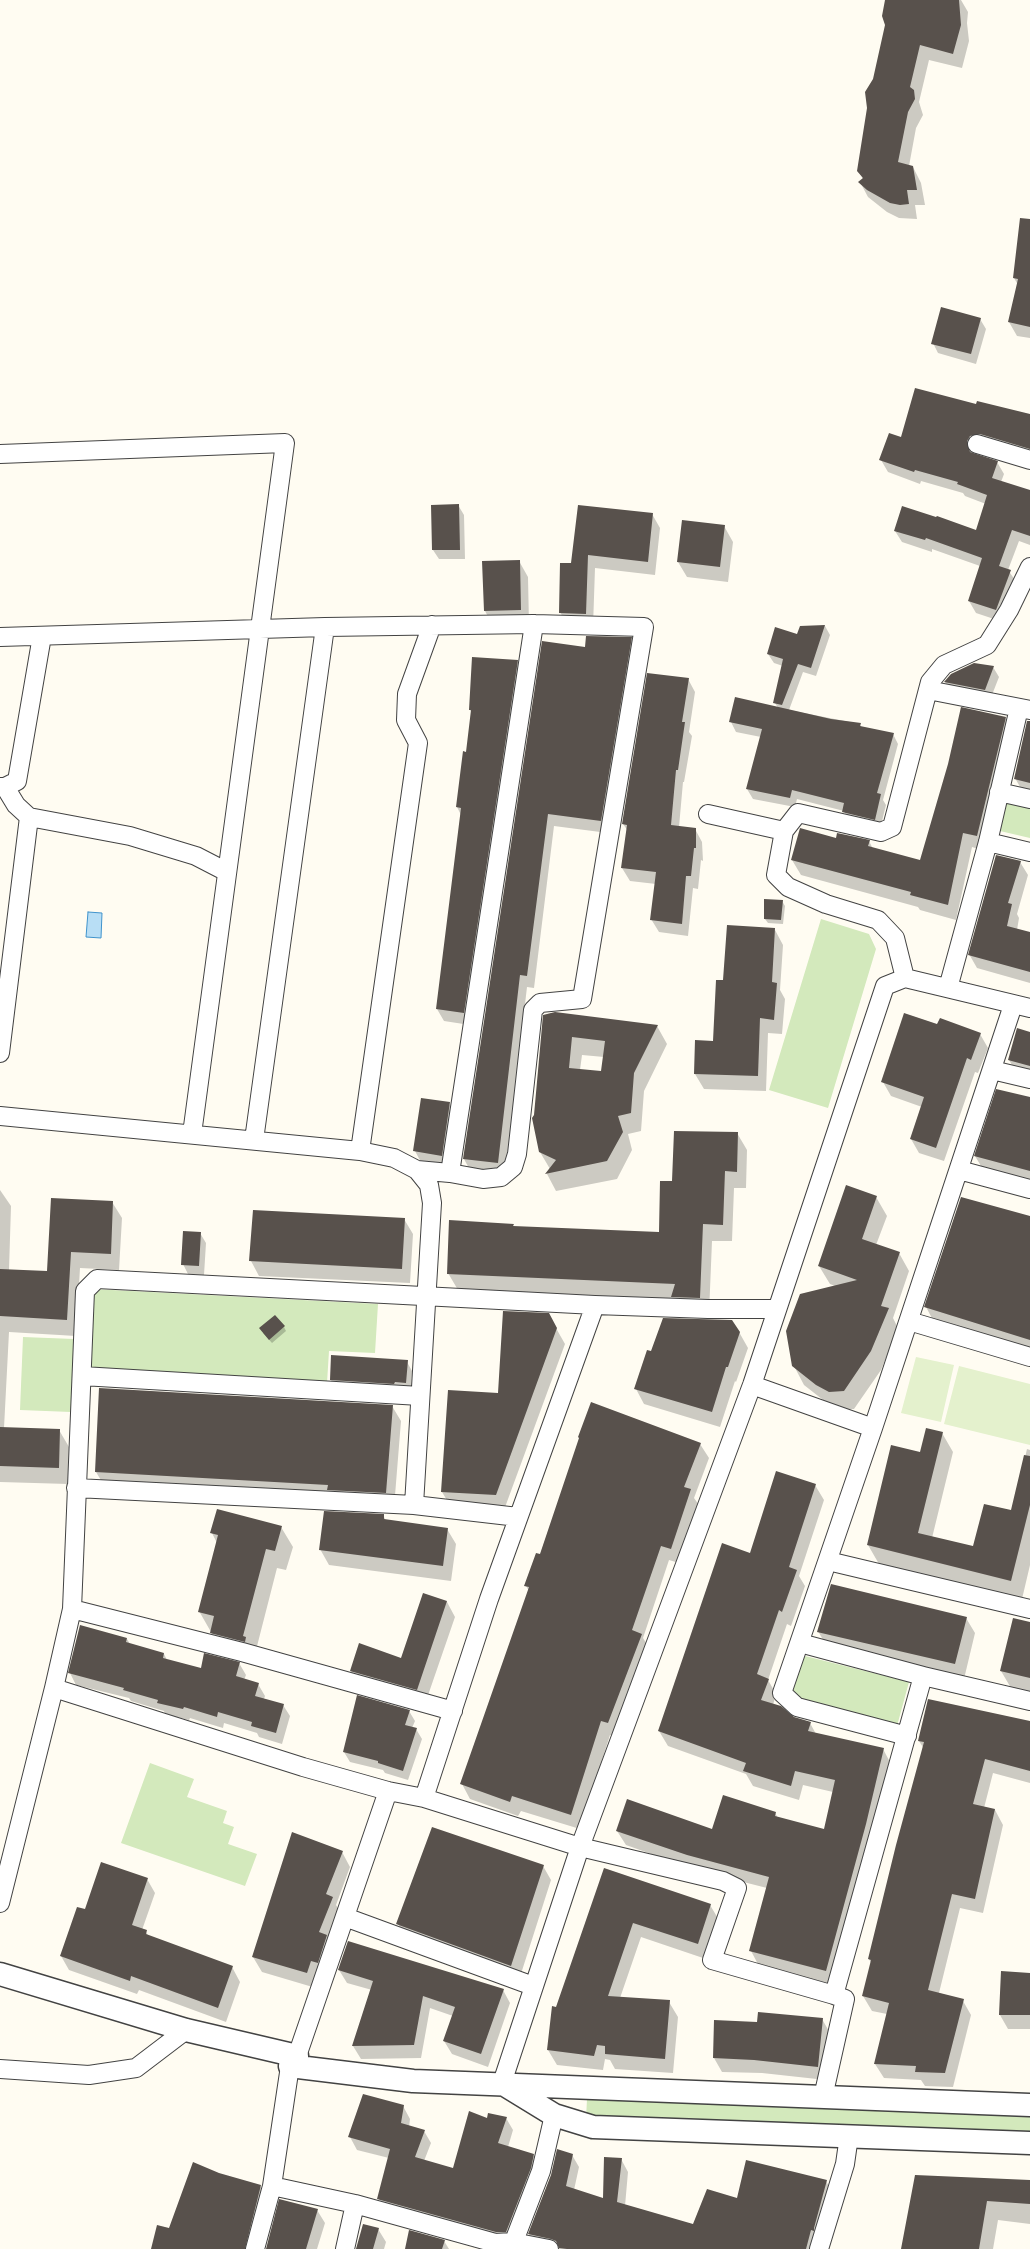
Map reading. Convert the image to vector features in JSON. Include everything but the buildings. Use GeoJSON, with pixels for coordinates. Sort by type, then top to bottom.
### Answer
{"type":"FeatureCollection","features":[{"type":"Feature","properties":{"kind":"street"},"geometry":{"type":"LineString","coordinates":[[0,454],[285,443],[192,1134]]}},
{"type":"Feature","properties":{"kind":"street"},"geometry":{"type":"LineString","coordinates":[[976,444],[1030,460]]}},
{"type":"Feature","properties":{"kind":"street"},"geometry":{"type":"LineString","coordinates":[[905,978],[895,938],[878,920],[826,904],[788,887],[776,875],[784,831],[798,813],[881,832],[892,827],[930,682],[944,665],[987,645],[1009,610],[1030,567]]}},
{"type":"Feature","properties":{"kind":"street"},"geometry":{"type":"LineString","coordinates":[[450,1172],[534,624]]}},
{"type":"Feature","properties":{"kind":"street"},"geometry":{"type":"LineString","coordinates":[[0,637],[432,625],[534,624],[644,627],[582,999],[540,1003],[533,1010],[517,1154],[513,1167],[501,1177],[483,1179],[450,1172],[417,1170],[394,1158],[360,1152],[0,1116]]}},
{"type":"Feature","properties":{"kind":"street"},"geometry":{"type":"LineString","coordinates":[[360,1152],[418,743],[406,720],[407,694],[432,625]]}},
{"type":"Feature","properties":{"kind":"street"},"geometry":{"type":"LineString","coordinates":[[254,1140],[325,627]]}},
{"type":"Feature","properties":{"kind":"street"},"geometry":{"type":"LineString","coordinates":[[42,636],[17,781],[2,787],[16,805],[29,817],[130,836],[196,856],[227,872]]}},
{"type":"Feature","properties":{"kind":"street"},"geometry":{"type":"LineString","coordinates":[[928,690],[1025,709],[999,792],[988,842],[948,988]]}},
{"type":"Feature","properties":{"kind":"street"},"geometry":{"type":"LineString","coordinates":[[999,792],[1030,799]]}},
{"type":"Feature","properties":{"kind":"street"},"geometry":{"type":"LineString","coordinates":[[708,814],[784,831]]}},
{"type":"Feature","properties":{"kind":"street"},"geometry":{"type":"LineString","coordinates":[[0,1053],[29,817]]}},
{"type":"Feature","properties":{"kind":"street"},"geometry":{"type":"LineString","coordinates":[[988,842],[1030,852]]}},
{"type":"Feature","properties":{"kind":"street"},"geometry":{"type":"LineString","coordinates":[[502,2083],[580,1847],[752,1385],[885,986],[905,978],[1030,1008]]}},
{"type":"Feature","properties":{"kind":"street"},"geometry":{"type":"LineString","coordinates":[[907,1736],[796,1707],[782,1693],[909,1321],[1012,1005]]}},
{"type":"Feature","properties":{"kind":"street"},"geometry":{"type":"LineString","coordinates":[[992,1070],[1030,1079]]}},
{"type":"Feature","properties":{"kind":"street"},"geometry":{"type":"LineString","coordinates":[[414,1505],[432,1203],[429,1186],[417,1170]]}},
{"type":"Feature","properties":{"kind":"street"},"geometry":{"type":"LineString","coordinates":[[959,1170],[1030,1189]]}},
{"type":"Feature","properties":{"kind":"street"},"geometry":{"type":"LineString","coordinates":[[0,1903],[72,1609],[85,1291],[97,1279],[708,1310],[776,1309]]}},
{"type":"Feature","properties":{"kind":"street"},"geometry":{"type":"LineString","coordinates":[[424,1798],[518,1517],[596,1305]]}},
{"type":"Feature","properties":{"kind":"street"},"geometry":{"type":"LineString","coordinates":[[909,1321],[1030,1357]]}},
{"type":"Feature","properties":{"kind":"street"},"geometry":{"type":"LineString","coordinates":[[82,1376],[420,1396]]}},
{"type":"Feature","properties":{"kind":"street"},"geometry":{"type":"LineString","coordinates":[[752,1385],[873,1428]]}},
{"type":"Feature","properties":{"kind":"street"},"geometry":{"type":"LineString","coordinates":[[76,1488],[414,1505],[518,1517]]}},
{"type":"Feature","properties":{"kind":"street"},"geometry":{"type":"LineString","coordinates":[[828,1561],[1030,1609]]}},
{"type":"Feature","properties":{"kind":"street"},"geometry":{"type":"LineString","coordinates":[[72,1609],[242,1652],[453,1711]]}},
{"type":"Feature","properties":{"kind":"street"},"geometry":{"type":"LineString","coordinates":[[800,1643],[923,1676],[1030,1701]]}},
{"type":"Feature","properties":{"kind":"street"},"geometry":{"type":"LineString","coordinates":[[834,1995],[923,1676]]}},
{"type":"Feature","properties":{"kind":"street"},"geometry":{"type":"LineString","coordinates":[[54,1688],[303,1767],[388,1791],[424,1798],[580,1847],[723,1881],[737,1888],[712,1960],[845,1999],[823,2097]]}},
{"type":"Feature","properties":{"kind":"street"},"geometry":{"type":"LineString","coordinates":[[255,2249],[272,2186],[294,2061],[388,1791]]}},
{"type":"Feature","properties":{"kind":"street"},"geometry":{"type":"LineString","coordinates":[[345,1917],[533,1986]]}},
{"type":"Feature","properties":{"kind":"street"},"geometry":{"type":"LineString","coordinates":[[0,1974],[294,2061],[413,2081],[1030,2104]]}},
{"type":"Feature","properties":{"kind":"street"},"geometry":{"type":"LineString","coordinates":[[0,2069],[89,2075],[136,2068],[186,2030]]}},
{"type":"Feature","properties":{"kind":"street"},"geometry":{"type":"LineString","coordinates":[[502,2083],[554,2115],[593,2127],[1030,2143]]}},
{"type":"Feature","properties":{"kind":"street"},"geometry":{"type":"LineString","coordinates":[[512,2245],[541,2171],[554,2115]]}},
{"type":"Feature","properties":{"kind":"street"},"geometry":{"type":"LineString","coordinates":[[819,2249],[844,2164],[849,2136]]}},
{"type":"Feature","properties":{"kind":"street"},"geometry":{"type":"LineString","coordinates":[[272,2186],[355,2204],[495,2243],[549,2249]]}},
{"type":"Feature","properties":{"kind":"street"},"geometry":{"type":"LineString","coordinates":[[345,2249],[355,2204]]}},
{"type":"Feature","properties":{"kind":"green space"},"geometry":{"type":"Polygon","coordinates":[[[1008,797],[1030,802],[1030,838],[1000,831],[1008,797]]]}},
{"type":"Feature","properties":{"kind":"green space"},"geometry":{"type":"Polygon","coordinates":[[[821,919],[869,934],[876,949],[828,1108],[769,1090],[821,919]]]}},
{"type":"Feature","properties":{"kind":"green space"},"geometry":{"type":"Polygon","coordinates":[[[93,1289],[378,1304],[375,1353],[329,1351],[327,1383],[89,1370],[93,1289]]]}},
{"type":"Feature","properties":{"kind":"green space"},"geometry":{"type":"Polygon","coordinates":[[[23,1337],[74,1339],[71,1412],[20,1410],[23,1337]]]}},
{"type":"Feature","properties":{"kind":"green space"},"geometry":{"type":"Polygon","coordinates":[[[916,1357],[954,1365],[941,1422],[901,1413],[916,1357]]]}},
{"type":"Feature","properties":{"kind":"green space"},"geometry":{"type":"Polygon","coordinates":[[[959,1366],[1030,1384],[1030,1445],[944,1424],[959,1366]]]}},
{"type":"Feature","properties":{"kind":"green space"},"geometry":{"type":"Polygon","coordinates":[[[801,1655],[909,1682],[897,1726],[794,1697],[791,1685],[801,1655]]]}},
{"type":"Feature","properties":{"kind":"green space"},"geometry":{"type":"Polygon","coordinates":[[[150,1763],[194,1779],[187,1797],[227,1811],[223,1823],[234,1827],[228,1844],[257,1854],[245,1886],[121,1843],[150,1763]]]}},
{"type":"Feature","properties":{"kind":"green space"},"geometry":{"type":"Polygon","coordinates":[[[587,2099],[1030,2115],[1030,2135],[586,2119],[587,2099]]]}},
{"type":"Feature","properties":{"kind":"water"},"geometry":{"type":"Polygon","coordinates":[[[88,912],[102,913],[101,938],[86,937],[88,912]]]}}]}
